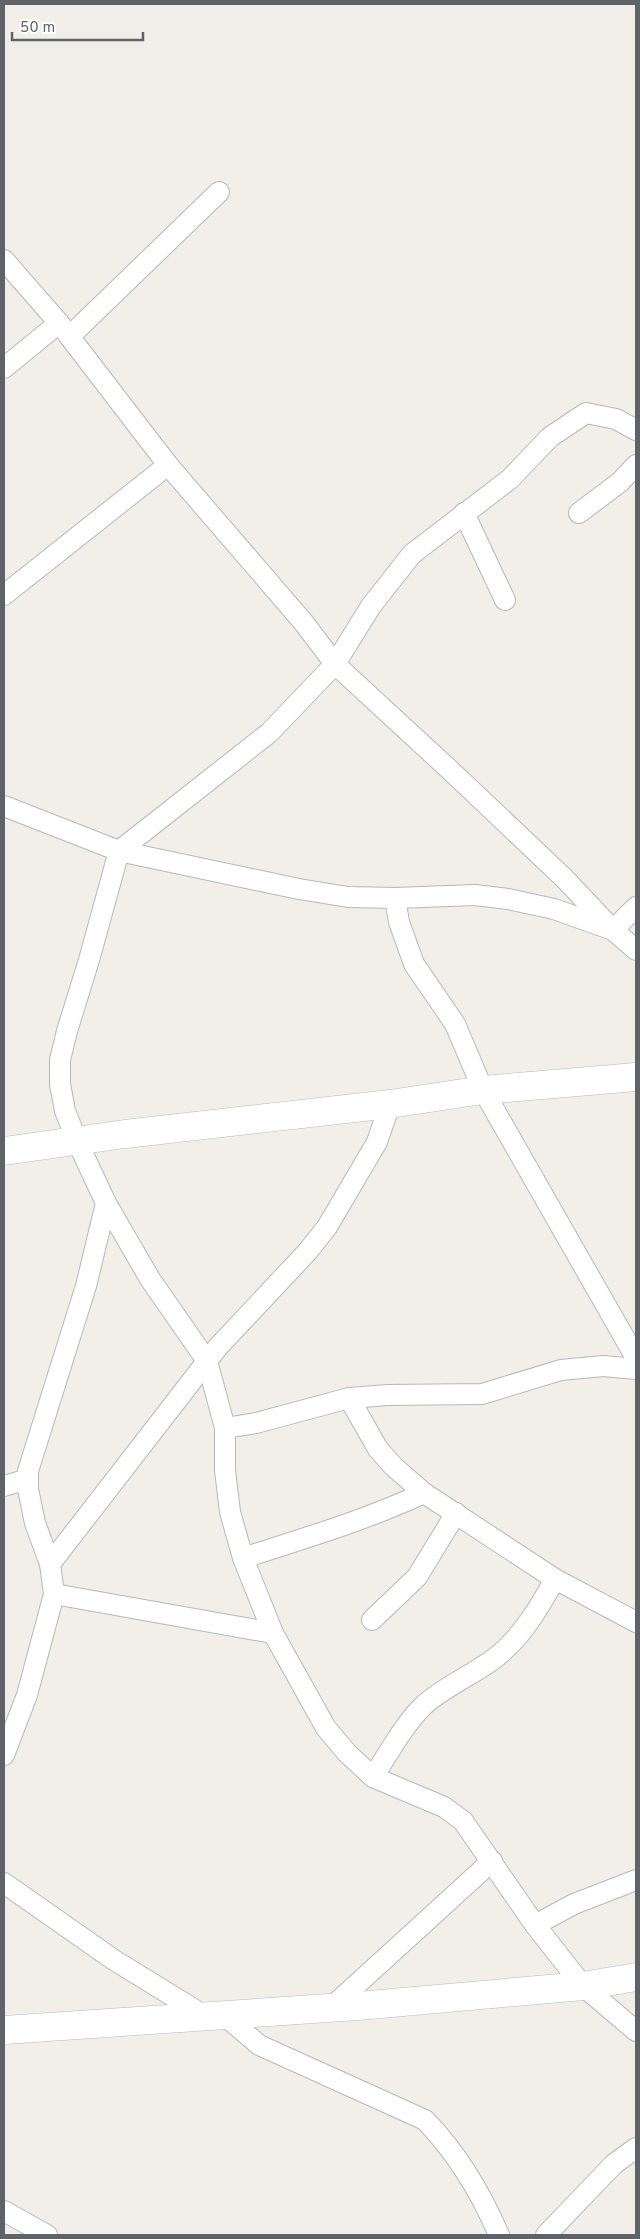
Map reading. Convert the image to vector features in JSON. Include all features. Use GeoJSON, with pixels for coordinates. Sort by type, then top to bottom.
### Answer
{"type":"FeatureCollection","features":[{"type":"Feature","properties":{"kind":"street"},"geometry":{"type":"LineString","coordinates":[[4,368],[64,329],[219,192]]}},
{"type":"Feature","properties":{"kind":"street"},"geometry":{"type":"LineString","coordinates":[[4,260],[64,329],[168,465],[191,489],[236,546],[304,623],[335,664],[565,878],[613,930],[636,950]]}},
{"type":"Feature","properties":{"kind":"street"},"geometry":{"type":"LineString","coordinates":[[636,430],[616,419],[586,413],[550,437],[510,479],[412,554],[371,606],[335,664],[269,733],[119,850],[89,960],[66,1031],[60,1060],[60,1084],[65,1111],[106,1203],[150,1279],[207,1361],[225,1428],[225,1470],[230,1512],[243,1558],[273,1633],[326,1728],[347,1753],[373,1777],[444,1807],[463,1821],[535,1924],[583,1986],[636,2031]]}},
{"type":"Feature","properties":{"kind":"street"},"geometry":{"type":"LineString","coordinates":[[4,595],[168,465]]}},
{"type":"Feature","properties":{"kind":"street"},"geometry":{"type":"LineString","coordinates":[[580,513],[620,482],[636,465]]}},
{"type":"Feature","properties":{"kind":"street"},"geometry":{"type":"LineString","coordinates":[[464,513],[506,600]]}},
{"type":"Feature","properties":{"kind":"street"},"geometry":{"type":"LineString","coordinates":[[4,806],[119,850],[299,889],[348,897],[395,898],[475,895],[508,899],[554,909],[613,930]]}},
{"type":"Feature","properties":{"kind":"street"},"geometry":{"type":"LineString","coordinates":[[395,898],[399,922],[414,964],[454,1024],[483,1090],[636,1358]]}},
{"type":"Feature","properties":{"kind":"street"},"geometry":{"type":"LineString","coordinates":[[613,930],[636,907]]}},
{"type":"Feature","properties":{"kind":"street"},"geometry":{"type":"LineString","coordinates":[[4,1151],[390,1104],[483,1090],[636,1077]]}},
{"type":"Feature","properties":{"kind":"street"},"geometry":{"type":"LineString","coordinates":[[50,1564],[207,1361],[308,1251],[327,1227],[376,1142],[390,1104]]}},
{"type":"Feature","properties":{"kind":"street"},"geometry":{"type":"LineString","coordinates":[[4,1755],[27,1695],[54,1594],[50,1564],[35,1523],[28,1489],[28,1471],[86,1286],[106,1203]]}},
{"type":"Feature","properties":{"kind":"street"},"geometry":{"type":"LineString","coordinates":[[225,1428],[256,1423],[349,1398],[388,1394],[482,1394],[561,1370],[603,1366],[636,1370]]}},
{"type":"Feature","properties":{"kind":"street"},"geometry":{"type":"LineString","coordinates":[[349,1398],[378,1449],[394,1467],[424,1493],[555,1579],[636,1622]]}},
{"type":"Feature","properties":{"kind":"street"},"geometry":{"type":"LineString","coordinates":[[4,1486],[28,1479]]}},
{"type":"Feature","properties":{"kind":"street"},"geometry":{"type":"LineString","coordinates":[[243,1558],[349,1525],[424,1493]]}},
{"type":"Feature","properties":{"kind":"street"},"geometry":{"type":"LineString","coordinates":[[372,1620],[417,1578],[456,1513]]}},
{"type":"Feature","properties":{"kind":"street"},"geometry":{"type":"LineString","coordinates":[[373,1777],[419,1711],[436,1696],[495,1658],[508,1646],[531,1619],[555,1579]]}},
{"type":"Feature","properties":{"kind":"street"},"geometry":{"type":"LineString","coordinates":[[54,1594],[273,1633]]}},
{"type":"Feature","properties":{"kind":"street"},"geometry":{"type":"LineString","coordinates":[[332,2006],[492,1861]]}},
{"type":"Feature","properties":{"kind":"street"},"geometry":{"type":"LineString","coordinates":[[535,1924],[574,1904],[636,1880]]}},
{"type":"Feature","properties":{"kind":"street"},"geometry":{"type":"LineString","coordinates":[[4,1883],[114,1960],[214,2015],[259,2045],[425,2120],[445,2140],[474,2184],[499,2235]]}},
{"type":"Feature","properties":{"kind":"street"},"geometry":{"type":"LineString","coordinates":[[4,2030],[332,2006],[358,2006],[583,1986],[636,1977]]}},
{"type":"Feature","properties":{"kind":"street"},"geometry":{"type":"LineString","coordinates":[[546,2235],[614,2164],[636,2148]]}},
{"type":"Feature","properties":{"kind":"street"},"geometry":{"type":"LineString","coordinates":[[4,2211],[47,2235]]}}]}
